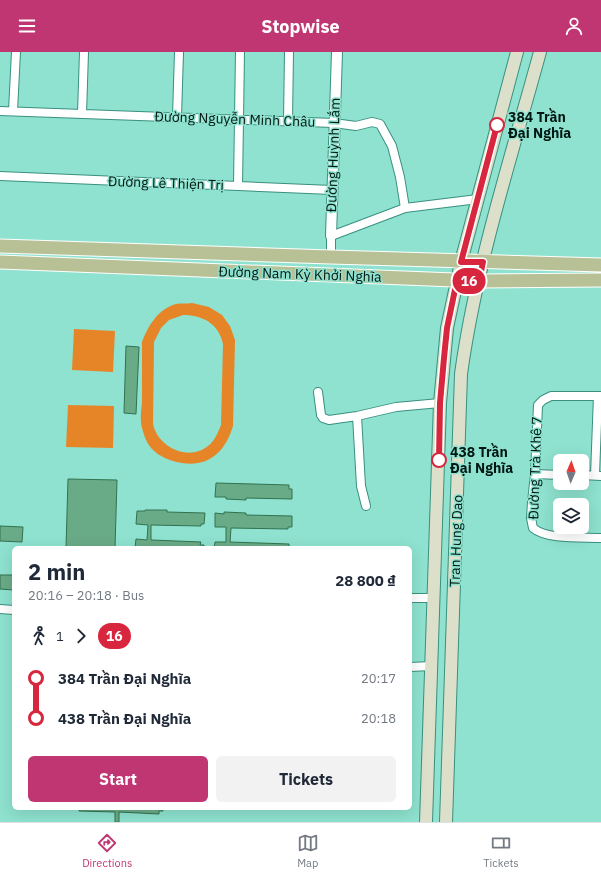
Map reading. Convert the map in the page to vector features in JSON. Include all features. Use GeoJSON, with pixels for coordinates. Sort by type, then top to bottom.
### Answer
{"type":"FeatureCollection","features":[{"type":"Feature","properties":{"kind":"main road","name":"Tran Hung Dao"},"geometry":{"type":"LineString","coordinates":[[426,822],[433,598],[437,530],[440,403],[447,328],[461,262],[517,52]]}},
{"type":"Feature","properties":{"kind":"main road","name":"Tran Hung Dao"},"geometry":{"type":"LineString","coordinates":[[446,822],[461,374],[466,338],[487,245],[540,52]]}},
{"type":"Feature","properties":{"kind":"main road","name":"Đường Nam Kỳ Khởi Nghĩa"},"geometry":{"type":"LineString","coordinates":[[0,246],[331,258],[601,265]]}},
{"type":"Feature","properties":{"kind":"main road","name":"Đường Nam Kỳ Khởi Nghĩa"},"geometry":{"type":"LineString","coordinates":[[0,262],[479,281],[601,280]]}},
{"type":"Feature","properties":{"kind":"main road"},"geometry":{"type":"LineString","coordinates":[[437,530],[456,530]]}},
{"type":"Feature","properties":{"kind":"main road"},"geometry":{"type":"LineString","coordinates":[[429,724],[449,726]]}},
{"type":"Feature","properties":{"kind":"main road"},"geometry":{"type":"LineString","coordinates":[[429,739],[449,740]]}},
{"type":"Feature","properties":{"kind":"street"},"geometry":{"type":"LineString","coordinates":[[13,111],[16,52]]}},
{"type":"Feature","properties":{"kind":"street"},"geometry":{"type":"LineString","coordinates":[[82,114],[84,52]]}},
{"type":"Feature","properties":{"kind":"street"},"geometry":{"type":"LineString","coordinates":[[177,117],[179,52]]}},
{"type":"Feature","properties":{"kind":"street"},"geometry":{"type":"LineString","coordinates":[[238,186],[240,52]]}},
{"type":"Feature","properties":{"kind":"street"},"geometry":{"type":"LineString","coordinates":[[288,121],[289,52]]}},
{"type":"Feature","properties":{"kind":"street","name":"Đường Huỳnh Lắm"},"geometry":{"type":"LineString","coordinates":[[331,258],[337,52]]}},
{"type":"Feature","properties":{"kind":"street","name":"Đường Nguyễn Minh Châu"},"geometry":{"type":"LineString","coordinates":[[0,111],[288,121],[334,123],[356,126],[372,122],[380,124],[392,146],[400,178],[405,208]]}},
{"type":"Feature","properties":{"kind":"street","name":"Đường Lê Thiện Trị"},"geometry":{"type":"LineString","coordinates":[[0,176],[332,190]]}},
{"type":"Feature","properties":{"kind":"street"},"geometry":{"type":"LineString","coordinates":[[331,236],[405,208],[478,199]]}},
{"type":"Feature","properties":{"kind":"street"},"geometry":{"type":"LineString","coordinates":[[318,392],[320,412],[323,418],[329,420],[357,416],[396,406],[440,403]]}},
{"type":"Feature","properties":{"kind":"street","name":"Đường Trà Khê 7"},"geometry":{"type":"LineString","coordinates":[[600,396],[551,396],[543,400],[538,405],[535,474],[531,512],[533,528],[542,534],[549,536],[601,538]]}},
{"type":"Feature","properties":{"kind":"street"},"geometry":{"type":"LineString","coordinates":[[598,475],[600,396]]}},
{"type":"Feature","properties":{"kind":"street"},"geometry":{"type":"LineString","coordinates":[[357,416],[360,486],[366,506]]}},
{"type":"Feature","properties":{"kind":"street"},"geometry":{"type":"LineString","coordinates":[[535,474],[553,475]]}},
{"type":"Feature","properties":{"kind":"street"},"geometry":{"type":"LineString","coordinates":[[412,598],[433,598]]}},
{"type":"Feature","properties":{"kind":"street"},"geometry":{"type":"LineString","coordinates":[[0,609],[12,610]]}},
{"type":"Feature","properties":{"kind":"street"},"geometry":{"type":"LineString","coordinates":[[412,667],[432,666]]}},
{"type":"Feature","properties":{"kind":"shaded area"},"geometry":{"type":"Polygon","coordinates":[[[192,303],[209,307],[222,315],[230,326],[235,340],[233,426],[224,445],[218,453],[203,462],[194,464],[173,461],[155,452],[149,446],[146,439],[142,428],[141,419],[142,342],[144,336],[154,319],[164,310],[176,304],[192,303]],[[183,315],[169,320],[161,328],[154,342],[153,424],[156,432],[167,445],[175,450],[192,453],[200,451],[213,442],[221,425],[223,344],[218,331],[214,326],[203,319],[190,315],[183,315]]]}},
{"type":"Feature","properties":{"kind":"shaded area"},"geometry":{"type":"Polygon","coordinates":[[[74,329],[115,331],[113,372],[72,370],[74,329]]]}},
{"type":"Feature","properties":{"kind":"shaded area"},"geometry":{"type":"Polygon","coordinates":[[[68,405],[114,406],[113,448],[66,447],[68,405]]]}},
{"type":"Feature","properties":{"kind":"building"},"geometry":{"type":"Polygon","coordinates":[[[126,346],[139,347],[136,414],[124,413],[126,346]]]}},
{"type":"Feature","properties":{"kind":"building"},"geometry":{"type":"Polygon","coordinates":[[[68,479],[117,480],[115,546],[66,546],[68,479]]]}},
{"type":"Feature","properties":{"kind":"building"},"geometry":{"type":"Polygon","coordinates":[[[216,483],[289,485],[289,489],[292,489],[292,499],[246,498],[246,500],[215,497],[216,483]]]}},
{"type":"Feature","properties":{"kind":"building"},"geometry":{"type":"Polygon","coordinates":[[[167,510],[167,512],[205,513],[204,524],[201,524],[201,526],[151,525],[151,540],[201,542],[200,545],[204,546],[135,546],[136,539],[147,540],[148,525],[136,524],[137,511],[167,510]]]}},
{"type":"Feature","properties":{"kind":"building"},"geometry":{"type":"Polygon","coordinates":[[[224,512],[246,513],[246,515],[292,516],[292,527],[288,527],[288,529],[231,528],[230,542],[289,544],[289,546],[214,546],[215,542],[226,542],[226,527],[215,527],[215,513],[224,514],[224,512]]]}},
{"type":"Feature","properties":{"kind":"building"},"geometry":{"type":"Polygon","coordinates":[[[0,526],[23,527],[22,542],[0,541],[0,526]]]}},
{"type":"Feature","properties":{"kind":"building"},"geometry":{"type":"Polygon","coordinates":[[[0,575],[12,575],[12,590],[0,589],[0,575]]]}},
{"type":"Feature","properties":{"kind":"building"},"geometry":{"type":"Polygon","coordinates":[[[163,810],[159,811],[159,814],[119,812],[119,822],[115,822],[115,812],[79,811],[163,810]]]}},
{"type":"Feature","properties":{"kind":"bus line","name":"16"},"geometry":{"type":"LineString","coordinates":[[439,460],[440,403],[447,328],[457,280],[479,281],[483,262],[461,262],[497,125]]}},
{"type":"Feature","properties":{"kind":"place","name":"384 Trần Đại Nghĩa"},"geometry":{"type":"Point","coordinates":[497,125]}},
{"type":"Feature","properties":{"kind":"place","name":"438 Trần Đại Nghĩa"},"geometry":{"type":"Point","coordinates":[439,460]}}]}
